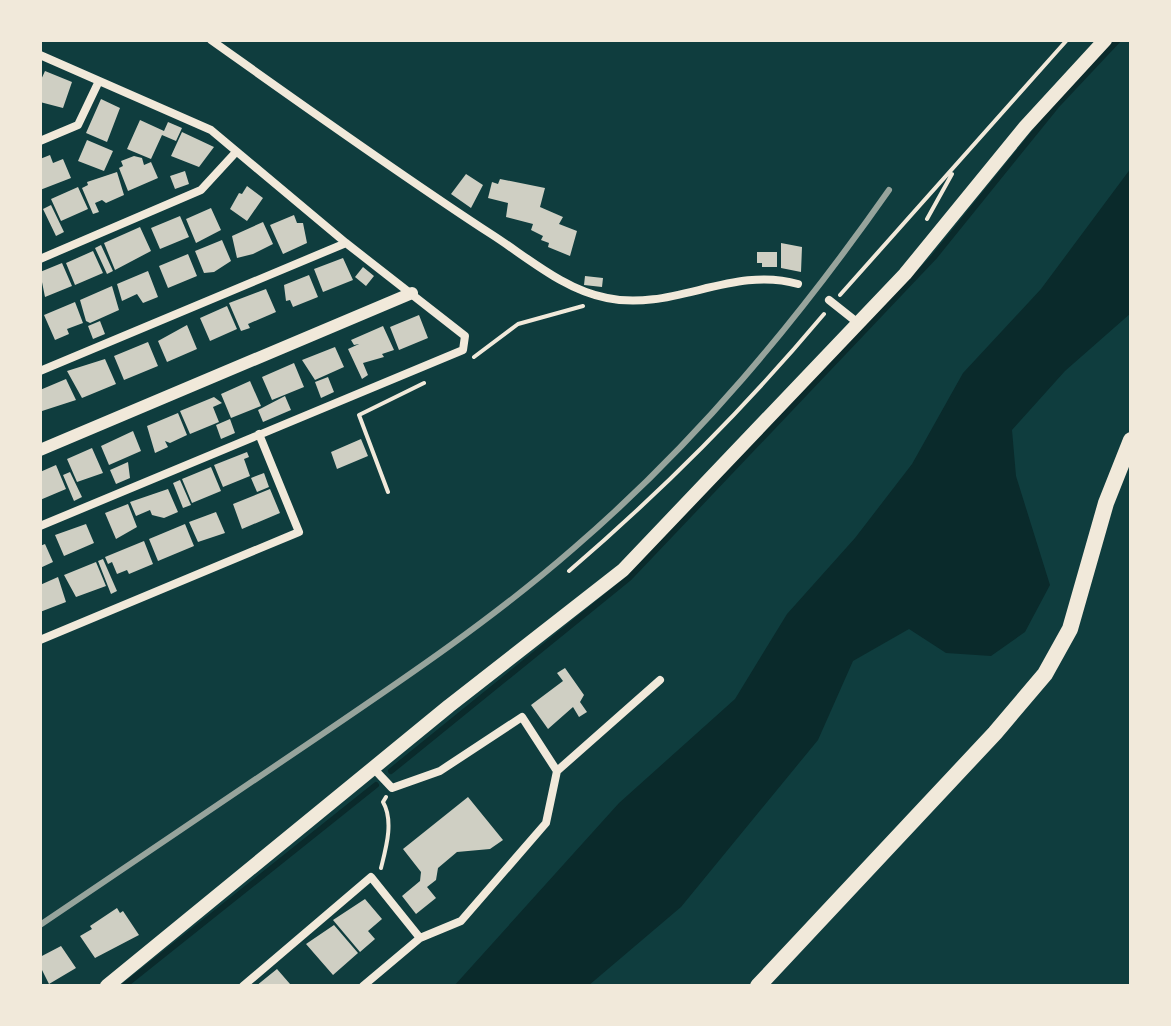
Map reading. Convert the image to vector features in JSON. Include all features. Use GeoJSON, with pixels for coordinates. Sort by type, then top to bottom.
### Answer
{"type":"FeatureCollection","features":[{"type":"Feature","properties":{"kind":"main road"},"geometry":{"type":"LineString","coordinates":[[107,986],[623,570],[905,274],[1025,127],[1105,40]]}},
{"type":"Feature","properties":{"kind":"main road"},"geometry":{"type":"LineString","coordinates":[[758,986],[995,733],[1045,674],[1070,629],[1106,503],[1131,440]]}},
{"type":"Feature","properties":{"kind":"street"},"geometry":{"type":"LineString","coordinates":[[211,40],[392,168],[572,287],[609,299],[660,298],[764,277],[798,284]]}},
{"type":"Feature","properties":{"kind":"street"},"geometry":{"type":"LineString","coordinates":[[40,55],[211,130],[346,243],[465,336],[463,350],[40,526]]}},
{"type":"Feature","properties":{"kind":"street"},"geometry":{"type":"LineString","coordinates":[[40,141],[78,125],[99,81]]}},
{"type":"Feature","properties":{"kind":"street"},"geometry":{"type":"LineString","coordinates":[[40,259],[201,190],[236,152]]}},
{"type":"Feature","properties":{"kind":"street"},"geometry":{"type":"LineString","coordinates":[[40,371],[346,243]]}},
{"type":"Feature","properties":{"kind":"street"},"geometry":{"type":"LineString","coordinates":[[40,450],[412,293]]}},
{"type":"Feature","properties":{"kind":"street"},"geometry":{"type":"LineString","coordinates":[[829,300],[858,323]]}},
{"type":"Feature","properties":{"kind":"street"},"geometry":{"type":"LineString","coordinates":[[40,640],[299,532],[259,434]]}},
{"type":"Feature","properties":{"kind":"street"},"geometry":{"type":"LineString","coordinates":[[363,986],[420,938],[461,921],[546,823],[557,771],[660,680]]}},
{"type":"Feature","properties":{"kind":"street"},"geometry":{"type":"LineString","coordinates":[[375,770],[392,788],[440,771],[522,717],[557,771]]}},
{"type":"Feature","properties":{"kind":"street"},"geometry":{"type":"LineString","coordinates":[[243,986],[371,877],[420,938]]}},
{"type":"Feature","properties":{"kind":"path"},"geometry":{"type":"LineString","coordinates":[[843,292],[1067,40]]}},
{"type":"Feature","properties":{"kind":"path"},"geometry":{"type":"LineString","coordinates":[[468,361],[518,324],[609,299]]}},
{"type":"Feature","properties":{"kind":"path"},"geometry":{"type":"LineString","coordinates":[[569,571],[646,505],[724,426],[824,314]]}},
{"type":"Feature","properties":{"kind":"path"},"geometry":{"type":"LineString","coordinates":[[388,492],[359,415],[427,381]]}},
{"type":"Feature","properties":{"kind":"path"},"geometry":{"type":"LineString","coordinates":[[371,877],[380,871],[387,848],[388,812],[383,802],[392,788]]}},
{"type":"Feature","properties":{"kind":"water"},"geometry":{"type":"Polygon","coordinates":[[[1131,168],[1131,313],[1065,371],[1012,430],[1016,476],[1050,585],[1025,632],[991,656],[946,653],[909,629],[853,661],[818,740],[681,907],[588,986],[454,986],[619,803],[735,699],[787,614],[855,538],[912,464],[963,373],[1041,289],[1131,168]]]}},
{"type":"Feature","properties":{"kind":"building"},"geometry":{"type":"Polygon","coordinates":[[[45,71],[72,82],[63,108],[40,102],[40,82],[45,71]]]}},
{"type":"Feature","properties":{"kind":"building"},"geometry":{"type":"Polygon","coordinates":[[[101,99],[120,108],[107,142],[86,133],[101,99]]]}},
{"type":"Feature","properties":{"kind":"building"},"geometry":{"type":"Polygon","coordinates":[[[140,120],[164,131],[168,122],[182,128],[176,141],[162,135],[151,159],[127,149],[140,120]]]}},
{"type":"Feature","properties":{"kind":"building"},"geometry":{"type":"Polygon","coordinates":[[[182,132],[214,147],[199,167],[171,156],[182,132]]]}},
{"type":"Feature","properties":{"kind":"building"},"geometry":{"type":"Polygon","coordinates":[[[87,140],[113,151],[104,171],[78,161],[87,140]]]}},
{"type":"Feature","properties":{"kind":"building"},"geometry":{"type":"Polygon","coordinates":[[[50,155],[53,163],[63,159],[71,178],[40,190],[40,159],[50,155]]]}},
{"type":"Feature","properties":{"kind":"building"},"geometry":{"type":"Polygon","coordinates":[[[134,156],[142,158],[144,165],[151,162],[158,178],[128,191],[119,168],[123,166],[121,161],[134,156]]]}},
{"type":"Feature","properties":{"kind":"building"},"geometry":{"type":"Polygon","coordinates":[[[185,171],[189,184],[175,189],[170,176],[185,171]]]}},
{"type":"Feature","properties":{"kind":"building"},"geometry":{"type":"Polygon","coordinates":[[[117,172],[124,195],[106,203],[102,200],[95,203],[99,212],[93,214],[82,188],[88,185],[87,182],[117,172]]]}},
{"type":"Feature","properties":{"kind":"building"},"geometry":{"type":"Polygon","coordinates":[[[466,174],[483,185],[471,208],[451,194],[466,174]]]}},
{"type":"Feature","properties":{"kind":"building"},"geometry":{"type":"Polygon","coordinates":[[[500,179],[545,188],[540,207],[563,217],[559,224],[577,231],[570,256],[548,247],[549,243],[541,240],[543,236],[531,230],[533,224],[506,217],[508,203],[488,198],[492,182],[498,184],[500,179]]]}},
{"type":"Feature","properties":{"kind":"building"},"geometry":{"type":"Polygon","coordinates":[[[247,186],[263,198],[247,221],[230,209],[247,186]]]}},
{"type":"Feature","properties":{"kind":"building"},"geometry":{"type":"Polygon","coordinates":[[[78,187],[88,209],[61,221],[51,199],[78,187]]]}},
{"type":"Feature","properties":{"kind":"building"},"geometry":{"type":"Polygon","coordinates":[[[51,205],[64,232],[56,236],[43,209],[51,205]]]}},
{"type":"Feature","properties":{"kind":"building"},"geometry":{"type":"Polygon","coordinates":[[[211,208],[221,230],[196,243],[186,219],[211,208]]]}},
{"type":"Feature","properties":{"kind":"building"},"geometry":{"type":"Polygon","coordinates":[[[294,215],[297,223],[303,223],[307,243],[283,254],[270,225],[294,215]]]}},
{"type":"Feature","properties":{"kind":"building"},"geometry":{"type":"Polygon","coordinates":[[[180,216],[189,237],[160,249],[151,228],[180,216]]]}},
{"type":"Feature","properties":{"kind":"building"},"geometry":{"type":"Polygon","coordinates":[[[263,222],[273,244],[237,258],[232,236],[263,222]]]}},
{"type":"Feature","properties":{"kind":"building"},"geometry":{"type":"Polygon","coordinates":[[[140,227],[151,251],[115,270],[104,243],[140,227]]]}},
{"type":"Feature","properties":{"kind":"building"},"geometry":{"type":"Polygon","coordinates":[[[222,240],[231,261],[214,272],[204,273],[195,251],[222,240]]]}},
{"type":"Feature","properties":{"kind":"building"},"geometry":{"type":"Polygon","coordinates":[[[781,243],[802,247],[801,272],[781,268],[781,243]]]}},
{"type":"Feature","properties":{"kind":"building"},"geometry":{"type":"Polygon","coordinates":[[[101,245],[113,271],[107,274],[95,248],[101,245]]]}},
{"type":"Feature","properties":{"kind":"building"},"geometry":{"type":"Polygon","coordinates":[[[93,251],[103,273],[75,285],[66,263],[93,251]]]}},
{"type":"Feature","properties":{"kind":"building"},"geometry":{"type":"Polygon","coordinates":[[[757,252],[777,252],[777,267],[762,267],[762,263],[757,263],[757,252]]]}},
{"type":"Feature","properties":{"kind":"building"},"geometry":{"type":"Polygon","coordinates":[[[188,254],[197,276],[168,288],[159,266],[188,254]]]}},
{"type":"Feature","properties":{"kind":"building"},"geometry":{"type":"Polygon","coordinates":[[[343,258],[353,280],[323,292],[314,269],[343,258]]]}},
{"type":"Feature","properties":{"kind":"building"},"geometry":{"type":"Polygon","coordinates":[[[62,263],[72,286],[45,297],[40,272],[62,263]]]}},
{"type":"Feature","properties":{"kind":"building"},"geometry":{"type":"Polygon","coordinates":[[[363,267],[374,276],[366,286],[355,277],[363,267]]]}},
{"type":"Feature","properties":{"kind":"building"},"geometry":{"type":"Polygon","coordinates":[[[148,271],[158,297],[143,303],[137,294],[122,301],[117,284],[148,271]]]}},
{"type":"Feature","properties":{"kind":"building"},"geometry":{"type":"Polygon","coordinates":[[[309,275],[318,297],[293,307],[290,300],[286,301],[284,285],[309,275]]]}},
{"type":"Feature","properties":{"kind":"building"},"geometry":{"type":"Polygon","coordinates":[[[585,276],[603,278],[602,287],[584,285],[585,276]]]}},
{"type":"Feature","properties":{"kind":"building"},"geometry":{"type":"Polygon","coordinates":[[[112,286],[119,310],[90,323],[86,321],[80,300],[112,286]]]}},
{"type":"Feature","properties":{"kind":"building"},"geometry":{"type":"Polygon","coordinates":[[[266,289],[276,312],[248,324],[250,328],[241,331],[229,303],[266,289]]]}},
{"type":"Feature","properties":{"kind":"building"},"geometry":{"type":"Polygon","coordinates":[[[75,302],[83,323],[67,329],[69,334],[55,340],[44,315],[75,302]]]}},
{"type":"Feature","properties":{"kind":"building"},"geometry":{"type":"Polygon","coordinates":[[[227,306],[237,329],[210,341],[200,318],[227,306]]]}},
{"type":"Feature","properties":{"kind":"building"},"geometry":{"type":"Polygon","coordinates":[[[419,315],[428,338],[399,350],[390,327],[419,315]]]}},
{"type":"Feature","properties":{"kind":"building"},"geometry":{"type":"Polygon","coordinates":[[[100,321],[105,334],[93,339],[88,326],[100,321]]]}},
{"type":"Feature","properties":{"kind":"building"},"geometry":{"type":"Polygon","coordinates":[[[187,325],[197,349],[167,362],[158,341],[187,325]]]}},
{"type":"Feature","properties":{"kind":"building"},"geometry":{"type":"Polygon","coordinates":[[[383,326],[394,350],[382,354],[384,357],[363,363],[368,375],[362,379],[348,349],[359,344],[354,345],[351,340],[383,326]]]}},
{"type":"Feature","properties":{"kind":"building"},"geometry":{"type":"Polygon","coordinates":[[[148,342],[158,366],[124,380],[114,356],[148,342]]]}},
{"type":"Feature","properties":{"kind":"building"},"geometry":{"type":"Polygon","coordinates":[[[335,347],[344,367],[315,380],[302,360],[335,347]]]}},
{"type":"Feature","properties":{"kind":"building"},"geometry":{"type":"Polygon","coordinates":[[[105,359],[116,384],[82,398],[67,371],[105,359]]]}},
{"type":"Feature","properties":{"kind":"building"},"geometry":{"type":"Polygon","coordinates":[[[294,363],[304,387],[272,400],[262,377],[294,363]]]}},
{"type":"Feature","properties":{"kind":"building"},"geometry":{"type":"Polygon","coordinates":[[[328,377],[334,392],[321,398],[315,382],[328,377]]]}},
{"type":"Feature","properties":{"kind":"building"},"geometry":{"type":"Polygon","coordinates":[[[66,379],[76,400],[42,411],[40,390],[66,379]]]}},
{"type":"Feature","properties":{"kind":"building"},"geometry":{"type":"Polygon","coordinates":[[[250,381],[261,406],[231,418],[221,394],[250,381]]]}},
{"type":"Feature","properties":{"kind":"building"},"geometry":{"type":"Polygon","coordinates":[[[285,396],[291,410],[263,422],[258,410],[285,396]]]}},
{"type":"Feature","properties":{"kind":"building"},"geometry":{"type":"Polygon","coordinates":[[[214,397],[222,403],[213,407],[219,422],[190,434],[180,411],[214,397]]]}},
{"type":"Feature","properties":{"kind":"building"},"geometry":{"type":"Polygon","coordinates":[[[178,413],[187,435],[170,443],[165,441],[168,447],[155,453],[147,426],[178,413]]]}},
{"type":"Feature","properties":{"kind":"building"},"geometry":{"type":"Polygon","coordinates":[[[230,419],[235,433],[221,439],[216,425],[230,419]]]}},
{"type":"Feature","properties":{"kind":"building"},"geometry":{"type":"Polygon","coordinates":[[[133,431],[141,451],[109,465],[101,446],[133,431]]]}},
{"type":"Feature","properties":{"kind":"building"},"geometry":{"type":"Polygon","coordinates":[[[361,439],[368,456],[337,469],[331,452],[361,439]]]}},
{"type":"Feature","properties":{"kind":"building"},"geometry":{"type":"Polygon","coordinates":[[[92,448],[103,473],[77,482],[67,459],[92,448]]]}},
{"type":"Feature","properties":{"kind":"building"},"geometry":{"type":"Polygon","coordinates":[[[247,452],[249,457],[244,459],[250,476],[223,487],[214,465],[247,452]]]}},
{"type":"Feature","properties":{"kind":"building"},"geometry":{"type":"Polygon","coordinates":[[[128,462],[130,478],[116,484],[110,470],[128,462]]]}},
{"type":"Feature","properties":{"kind":"building"},"geometry":{"type":"Polygon","coordinates":[[[56,465],[66,489],[40,500],[40,472],[56,465]]]}},
{"type":"Feature","properties":{"kind":"building"},"geometry":{"type":"Polygon","coordinates":[[[211,467],[221,491],[192,503],[182,479],[211,467]]]}},
{"type":"Feature","properties":{"kind":"building"},"geometry":{"type":"Polygon","coordinates":[[[70,472],[82,497],[74,501],[63,475],[70,472]]]}},
{"type":"Feature","properties":{"kind":"building"},"geometry":{"type":"Polygon","coordinates":[[[264,473],[269,487],[257,492],[251,478],[264,473]]]}},
{"type":"Feature","properties":{"kind":"building"},"geometry":{"type":"Polygon","coordinates":[[[180,480],[191,505],[183,508],[173,483],[180,480]]]}},
{"type":"Feature","properties":{"kind":"building"},"geometry":{"type":"Polygon","coordinates":[[[168,489],[178,512],[164,518],[152,515],[150,510],[136,516],[130,502],[168,489]]]}},
{"type":"Feature","properties":{"kind":"building"},"geometry":{"type":"Polygon","coordinates":[[[270,489],[280,513],[242,529],[233,504],[270,489]]]}},
{"type":"Feature","properties":{"kind":"building"},"geometry":{"type":"Polygon","coordinates":[[[128,504],[137,527],[116,539],[105,513],[128,504]]]}},
{"type":"Feature","properties":{"kind":"building"},"geometry":{"type":"Polygon","coordinates":[[[216,512],[225,533],[198,542],[189,522],[216,512]]]}},
{"type":"Feature","properties":{"kind":"building"},"geometry":{"type":"Polygon","coordinates":[[[86,524],[94,543],[64,556],[55,535],[86,524]]]}},
{"type":"Feature","properties":{"kind":"building"},"geometry":{"type":"Polygon","coordinates":[[[185,524],[194,546],[158,561],[149,539],[185,524]]]}},
{"type":"Feature","properties":{"kind":"building"},"geometry":{"type":"Polygon","coordinates":[[[144,541],[153,564],[129,574],[127,570],[117,574],[112,562],[108,564],[105,557],[144,541]]]}},
{"type":"Feature","properties":{"kind":"building"},"geometry":{"type":"Polygon","coordinates":[[[45,544],[53,562],[40,568],[40,546],[45,544]]]}},
{"type":"Feature","properties":{"kind":"building"},"geometry":{"type":"Polygon","coordinates":[[[103,559],[117,591],[111,594],[98,561],[103,559]]]}},
{"type":"Feature","properties":{"kind":"building"},"geometry":{"type":"Polygon","coordinates":[[[96,562],[106,586],[76,597],[64,575],[96,562]]]}},
{"type":"Feature","properties":{"kind":"building"},"geometry":{"type":"Polygon","coordinates":[[[58,577],[66,602],[40,612],[40,585],[58,577]]]}},
{"type":"Feature","properties":{"kind":"building"},"geometry":{"type":"Polygon","coordinates":[[[565,668],[584,695],[580,702],[587,712],[579,717],[573,707],[548,729],[531,705],[563,681],[557,673],[565,668]]]}},
{"type":"Feature","properties":{"kind":"building"},"geometry":{"type":"Polygon","coordinates":[[[468,797],[503,840],[490,849],[457,852],[438,868],[436,880],[427,887],[436,898],[416,914],[402,896],[420,881],[421,872],[403,849],[468,797]]]}},
{"type":"Feature","properties":{"kind":"building"},"geometry":{"type":"Polygon","coordinates":[[[365,899],[382,919],[368,931],[375,939],[360,952],[333,920],[365,899]]]}},
{"type":"Feature","properties":{"kind":"building"},"geometry":{"type":"Polygon","coordinates":[[[117,908],[120,913],[123,911],[139,935],[95,958],[80,936],[117,908]]]}},
{"type":"Feature","properties":{"kind":"building"},"geometry":{"type":"Polygon","coordinates":[[[334,925],[358,953],[333,975],[306,944],[334,925]]]}},
{"type":"Feature","properties":{"kind":"building"},"geometry":{"type":"Polygon","coordinates":[[[61,946],[76,968],[49,984],[40,966],[40,957],[61,946]]]}},
{"type":"Feature","properties":{"kind":"building"},"geometry":{"type":"Polygon","coordinates":[[[277,969],[290,984],[256,986],[277,969]]]}},
{"type":"Feature","properties":{"kind":"waterway"},"geometry":{"type":"LineString","coordinates":[[391,771],[629,578],[934,257],[1056,106],[1118,40]]}},
{"type":"Feature","properties":{"kind":"waterway"},"geometry":{"type":"LineString","coordinates":[[124,986],[376,785]]}},
{"type":"Feature","properties":{"kind":"railway"},"geometry":{"type":"LineString","coordinates":[[40,925],[418,668],[482,622],[574,548],[662,466],[743,379],[818,286],[889,190]]}}]}
